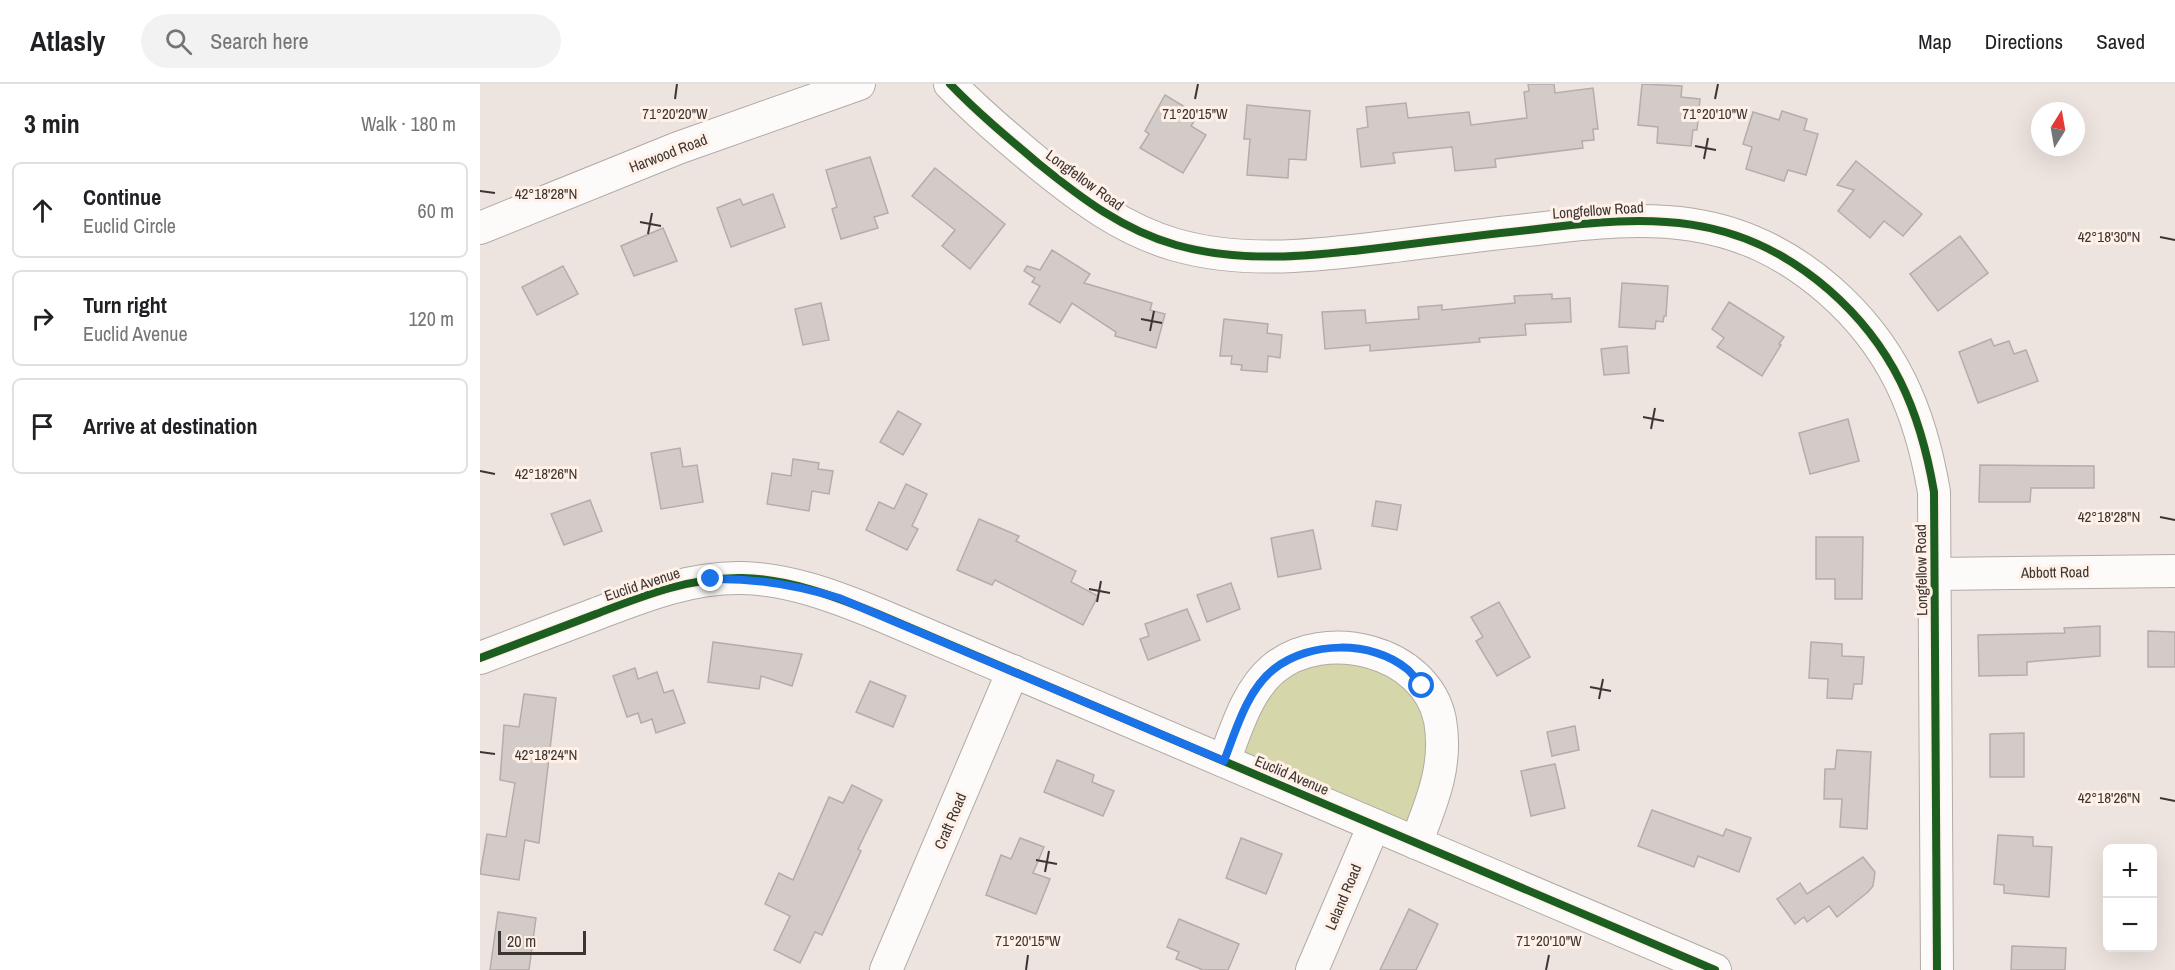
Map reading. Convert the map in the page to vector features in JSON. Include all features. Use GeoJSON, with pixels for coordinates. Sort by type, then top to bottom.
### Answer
{"type":"FeatureCollection","features":[{"type":"Feature","properties":{"kind":"street","name":"Harwood Road"},"geometry":{"type":"LineString","coordinates":[[480,228],[678,148],[859,84]]}},
{"type":"Feature","properties":{"kind":"street","name":"Longfellow Road"},"geometry":{"type":"LineString","coordinates":[[950,84],[1002,134],[1079,196],[1112,218],[1144,234],[1176,245],[1246,256],[1320,254],[1601,221],[1634,219],[1701,225],[1729,232],[1760,244],[1792,262],[1820,282],[1847,306],[1870,333],[1906,390],[1927,452],[1934,492],[1937,970]]}},
{"type":"Feature","properties":{"kind":"street","name":"Abbott Road"},"geometry":{"type":"LineString","coordinates":[[1935,574],[2175,571]]}},
{"type":"Feature","properties":{"kind":"street","name":"Euclid Avenue"},"geometry":{"type":"LineString","coordinates":[[480,658],[651,593],[711,579],[742,578],[775,582],[839,598],[1715,970]]}},
{"type":"Feature","properties":{"kind":"street"},"geometry":{"type":"LineString","coordinates":[[1224,761],[1244,710],[1257,687],[1273,669],[1294,657],[1316,650],[1340,648],[1364,650],[1387,658],[1407,669],[1433,702],[1440,718],[1442,767],[1436,793],[1416,843]]}},
{"type":"Feature","properties":{"kind":"street","name":"Craft Road"},"geometry":{"type":"LineString","coordinates":[[886,970],[1013,671]]}},
{"type":"Feature","properties":{"kind":"street","name":"Leland Road"},"geometry":{"type":"LineString","coordinates":[[1312,970],[1374,825]]}},
{"type":"Feature","properties":{"kind":"green space"},"geometry":{"type":"Polygon","coordinates":[[[1340,648],[1433,702],[1416,843],[1224,761],[1257,687],[1340,648]]]}},
{"type":"Feature","properties":{"kind":"building"},"geometry":{"type":"Polygon","coordinates":[[[1528,84],[1554,84],[1555,93],[1593,88],[1598,129],[1593,129],[1594,140],[1582,141],[1583,148],[1495,159],[1496,167],[1455,171],[1452,147],[1393,153],[1395,163],[1361,167],[1357,129],[1368,127],[1366,107],[1406,103],[1408,118],[1469,112],[1471,125],[1527,118],[1524,92],[1529,91],[1528,84]]]}},
{"type":"Feature","properties":{"kind":"building"},"geometry":{"type":"Polygon","coordinates":[[[1642,84],[1682,86],[1681,97],[1700,99],[1697,130],[1693,130],[1691,146],[1657,143],[1658,127],[1638,125],[1642,84]]]}},
{"type":"Feature","properties":{"kind":"building"},"geometry":{"type":"Polygon","coordinates":[[[1165,95],[1198,115],[1191,126],[1206,135],[1183,173],[1140,148],[1149,134],[1145,131],[1165,95]]]}},
{"type":"Feature","properties":{"kind":"building"},"geometry":{"type":"Polygon","coordinates":[[[1247,105],[1310,111],[1306,160],[1289,159],[1288,178],[1247,175],[1250,139],[1244,139],[1247,105]]]}},
{"type":"Feature","properties":{"kind":"building"},"geometry":{"type":"Polygon","coordinates":[[[1782,111],[1807,119],[1804,130],[1818,134],[1806,175],[1788,170],[1784,181],[1746,169],[1752,147],[1743,144],[1753,112],[1779,120],[1782,111]]]}},
{"type":"Feature","properties":{"kind":"building"},"geometry":{"type":"Polygon","coordinates":[[[870,157],[888,213],[874,217],[878,228],[841,239],[832,209],[837,207],[826,170],[870,157]]]}},
{"type":"Feature","properties":{"kind":"building"},"geometry":{"type":"Polygon","coordinates":[[[1856,161],[1922,214],[1903,236],[1884,221],[1870,238],[1838,211],[1854,190],[1837,185],[1856,161]]]}},
{"type":"Feature","properties":{"kind":"building"},"geometry":{"type":"Polygon","coordinates":[[[935,168],[1005,224],[970,269],[942,246],[955,230],[912,196],[935,168]]]}},
{"type":"Feature","properties":{"kind":"building"},"geometry":{"type":"Polygon","coordinates":[[[773,194],[785,227],[731,247],[717,208],[740,199],[743,205],[773,194]]]}},
{"type":"Feature","properties":{"kind":"building"},"geometry":{"type":"Polygon","coordinates":[[[663,228],[677,261],[634,276],[621,246],[663,228]]]}},
{"type":"Feature","properties":{"kind":"building"},"geometry":{"type":"Polygon","coordinates":[[[1960,236],[1988,273],[1938,311],[1910,274],[1960,236]]]}},
{"type":"Feature","properties":{"kind":"building"},"geometry":{"type":"Polygon","coordinates":[[[1052,250],[1090,274],[1084,283],[1152,303],[1150,310],[1165,314],[1156,348],[1115,336],[1116,332],[1072,303],[1060,323],[1029,304],[1040,286],[1032,282],[1035,278],[1024,271],[1027,266],[1040,270],[1052,250]]]}},
{"type":"Feature","properties":{"kind":"building"},"geometry":{"type":"Polygon","coordinates":[[[563,266],[578,294],[537,315],[522,287],[563,266]]]}},
{"type":"Feature","properties":{"kind":"building"},"geometry":{"type":"Polygon","coordinates":[[[1622,283],[1668,286],[1666,316],[1663,322],[1656,321],[1655,329],[1619,327],[1622,283]]]}},
{"type":"Feature","properties":{"kind":"building"},"geometry":{"type":"Polygon","coordinates":[[[1552,294],[1552,299],[1570,298],[1571,322],[1525,324],[1526,335],[1479,338],[1480,342],[1370,351],[1370,345],[1325,349],[1322,312],[1365,310],[1366,323],[1419,319],[1418,307],[1442,305],[1442,310],[1515,303],[1514,296],[1552,294]]]}},
{"type":"Feature","properties":{"kind":"building"},"geometry":{"type":"Polygon","coordinates":[[[1729,302],[1784,337],[1762,376],[1717,347],[1724,338],[1712,329],[1729,302]]]}},
{"type":"Feature","properties":{"kind":"building"},"geometry":{"type":"Polygon","coordinates":[[[821,303],[829,340],[803,345],[795,309],[821,303]]]}},
{"type":"Feature","properties":{"kind":"building"},"geometry":{"type":"Polygon","coordinates":[[[1224,319],[1268,324],[1267,333],[1282,335],[1280,358],[1268,356],[1267,372],[1241,370],[1242,365],[1231,364],[1232,356],[1220,356],[1224,319]]]}},
{"type":"Feature","properties":{"kind":"building"},"geometry":{"type":"Polygon","coordinates":[[[1991,339],[1994,346],[2009,341],[2014,354],[2026,350],[2038,381],[1978,403],[1959,352],[1991,339]]]}},
{"type":"Feature","properties":{"kind":"building"},"geometry":{"type":"Polygon","coordinates":[[[1627,346],[1629,373],[1604,375],[1601,349],[1627,346]]]}},
{"type":"Feature","properties":{"kind":"building"},"geometry":{"type":"Polygon","coordinates":[[[898,411],[921,424],[903,455],[880,442],[898,411]]]}},
{"type":"Feature","properties":{"kind":"building"},"geometry":{"type":"Polygon","coordinates":[[[1848,419],[1859,461],[1810,474],[1799,433],[1848,419]]]}},
{"type":"Feature","properties":{"kind":"building"},"geometry":{"type":"Polygon","coordinates":[[[680,448],[683,467],[697,465],[703,502],[661,509],[651,453],[680,448]]]}},
{"type":"Feature","properties":{"kind":"building"},"geometry":{"type":"Polygon","coordinates":[[[793,459],[819,463],[818,469],[833,471],[829,494],[812,491],[809,511],[767,504],[772,473],[791,476],[793,459]]]}},
{"type":"Feature","properties":{"kind":"building"},"geometry":{"type":"Polygon","coordinates":[[[1980,465],[2094,466],[2094,488],[2031,488],[2030,502],[1979,502],[1980,465]]]}},
{"type":"Feature","properties":{"kind":"building"},"geometry":{"type":"Polygon","coordinates":[[[906,484],[927,494],[912,526],[918,529],[907,550],[866,530],[879,502],[894,509],[906,484]]]}},
{"type":"Feature","properties":{"kind":"building"},"geometry":{"type":"Polygon","coordinates":[[[590,500],[602,531],[564,545],[551,514],[590,500]]]}},
{"type":"Feature","properties":{"kind":"building"},"geometry":{"type":"Polygon","coordinates":[[[1376,501],[1401,505],[1397,530],[1372,526],[1376,501]]]}},
{"type":"Feature","properties":{"kind":"building"},"geometry":{"type":"Polygon","coordinates":[[[979,519],[1019,536],[1016,541],[1076,571],[1071,582],[1098,596],[1083,625],[995,580],[992,585],[957,570],[979,519]]]}},
{"type":"Feature","properties":{"kind":"building"},"geometry":{"type":"Polygon","coordinates":[[[1313,530],[1321,569],[1278,577],[1271,538],[1313,530]]]}},
{"type":"Feature","properties":{"kind":"building"},"geometry":{"type":"Polygon","coordinates":[[[1816,537],[1863,537],[1862,599],[1835,599],[1835,579],[1816,579],[1816,537]]]}},
{"type":"Feature","properties":{"kind":"building"},"geometry":{"type":"Polygon","coordinates":[[[1231,583],[1240,609],[1207,622],[1197,595],[1231,583]]]}},
{"type":"Feature","properties":{"kind":"building"},"geometry":{"type":"Polygon","coordinates":[[[1499,602],[1530,657],[1497,676],[1476,641],[1483,637],[1471,617],[1499,602]]]}},
{"type":"Feature","properties":{"kind":"building"},"geometry":{"type":"Polygon","coordinates":[[[1187,609],[1200,640],[1148,660],[1140,639],[1149,636],[1145,624],[1187,609]]]}},
{"type":"Feature","properties":{"kind":"building"},"geometry":{"type":"Polygon","coordinates":[[[2100,626],[2100,656],[2027,662],[2027,675],[1979,676],[1978,635],[2065,633],[2064,628],[2100,626]]]}},
{"type":"Feature","properties":{"kind":"building"},"geometry":{"type":"Polygon","coordinates":[[[2148,631],[2175,632],[2175,667],[2148,667],[2148,631]]]}},
{"type":"Feature","properties":{"kind":"building"},"geometry":{"type":"Polygon","coordinates":[[[713,642],[802,654],[792,686],[761,676],[759,689],[708,682],[713,642]]]}},
{"type":"Feature","properties":{"kind":"building"},"geometry":{"type":"Polygon","coordinates":[[[1811,642],[1842,644],[1842,656],[1864,657],[1862,684],[1854,684],[1852,699],[1827,698],[1828,679],[1809,678],[1811,642]]]}},
{"type":"Feature","properties":{"kind":"building"},"geometry":{"type":"Polygon","coordinates":[[[635,668],[638,679],[657,672],[664,693],[673,690],[685,723],[656,733],[652,719],[641,723],[638,713],[627,717],[613,676],[635,668]]]}},
{"type":"Feature","properties":{"kind":"building"},"geometry":{"type":"Polygon","coordinates":[[[870,681],[906,696],[893,727],[856,712],[870,681]]]}},
{"type":"Feature","properties":{"kind":"building"},"geometry":{"type":"Polygon","coordinates":[[[524,694],[556,698],[539,843],[525,840],[519,880],[480,874],[487,834],[506,837],[515,783],[500,780],[504,725],[519,727],[524,694]]]}},
{"type":"Feature","properties":{"kind":"building"},"geometry":{"type":"Polygon","coordinates":[[[1575,726],[1579,750],[1552,756],[1547,732],[1575,726]]]}},
{"type":"Feature","properties":{"kind":"building"},"geometry":{"type":"Polygon","coordinates":[[[2024,733],[2024,777],[1990,777],[1990,734],[2024,733]]]}},
{"type":"Feature","properties":{"kind":"building"},"geometry":{"type":"Polygon","coordinates":[[[1837,750],[1871,752],[1867,829],[1840,827],[1842,799],[1824,799],[1825,769],[1835,769],[1837,750]]]}},
{"type":"Feature","properties":{"kind":"building"},"geometry":{"type":"Polygon","coordinates":[[[1057,760],[1094,775],[1092,782],[1114,791],[1103,816],[1044,792],[1057,760]]]}},
{"type":"Feature","properties":{"kind":"building"},"geometry":{"type":"Polygon","coordinates":[[[1555,764],[1565,808],[1531,816],[1521,771],[1555,764]]]}},
{"type":"Feature","properties":{"kind":"building"},"geometry":{"type":"Polygon","coordinates":[[[852,785],[882,800],[858,849],[861,851],[822,935],[815,932],[800,963],[774,950],[790,916],[765,904],[779,873],[793,880],[829,797],[843,803],[852,785]]]}},
{"type":"Feature","properties":{"kind":"building"},"geometry":{"type":"Polygon","coordinates":[[[1652,810],[1723,836],[1726,829],[1751,838],[1739,872],[1698,856],[1694,867],[1638,846],[1652,810]]]}},
{"type":"Feature","properties":{"kind":"building"},"geometry":{"type":"Polygon","coordinates":[[[1998,835],[2033,837],[2033,846],[2052,847],[2049,897],[2004,893],[2004,885],[1994,884],[1998,835]]]}},
{"type":"Feature","properties":{"kind":"building"},"geometry":{"type":"Polygon","coordinates":[[[1020,838],[1044,847],[1033,873],[1050,879],[1036,914],[986,895],[1001,855],[1011,859],[1020,838]]]}},
{"type":"Feature","properties":{"kind":"building"},"geometry":{"type":"Polygon","coordinates":[[[1241,838],[1282,854],[1266,894],[1226,878],[1241,838]]]}},
{"type":"Feature","properties":{"kind":"building"},"geometry":{"type":"Polygon","coordinates":[[[1863,857],[1875,872],[1873,886],[1837,917],[1829,906],[1807,922],[1804,917],[1795,924],[1777,899],[1800,883],[1807,894],[1863,857]]]}},
{"type":"Feature","properties":{"kind":"building"},"geometry":{"type":"Polygon","coordinates":[[[1409,909],[1438,924],[1416,970],[1380,970],[1409,909]]]}},
{"type":"Feature","properties":{"kind":"building"},"geometry":{"type":"Polygon","coordinates":[[[498,912],[536,918],[529,970],[490,970],[498,912]]]}},
{"type":"Feature","properties":{"kind":"building"},"geometry":{"type":"Polygon","coordinates":[[[1179,919],[1239,944],[1228,970],[1203,970],[1176,959],[1179,952],[1167,947],[1179,919]]]}},
{"type":"Feature","properties":{"kind":"building"},"geometry":{"type":"Polygon","coordinates":[[[2012,946],[2066,948],[2065,970],[2011,970],[2012,946]]]}},
{"type":"Feature","properties":{"kind":"cycle path"},"geometry":{"type":"LineString","coordinates":[[950,84],[1016,145],[1087,201],[1138,231],[1176,245],[1230,255],[1313,255],[1578,224],[1655,221],[1726,232],[1761,245],[1795,264],[1829,290],[1870,334],[1887,357],[1900,381],[1921,434],[1934,492],[1937,970]]}},
{"type":"Feature","properties":{"kind":"cycle path"},"geometry":{"type":"LineString","coordinates":[[480,658],[631,601],[685,584],[742,578],[794,585],[878,614],[1715,970]]}},
{"type":"Feature","properties":{"kind":"route"},"geometry":{"type":"LineString","coordinates":[[711,579],[742,578],[775,582],[807,588],[839,598],[1224,761],[1244,710],[1257,687],[1273,669],[1294,657],[1316,650],[1340,648],[1364,650],[1387,658],[1407,669],[1422,686]]}}]}
